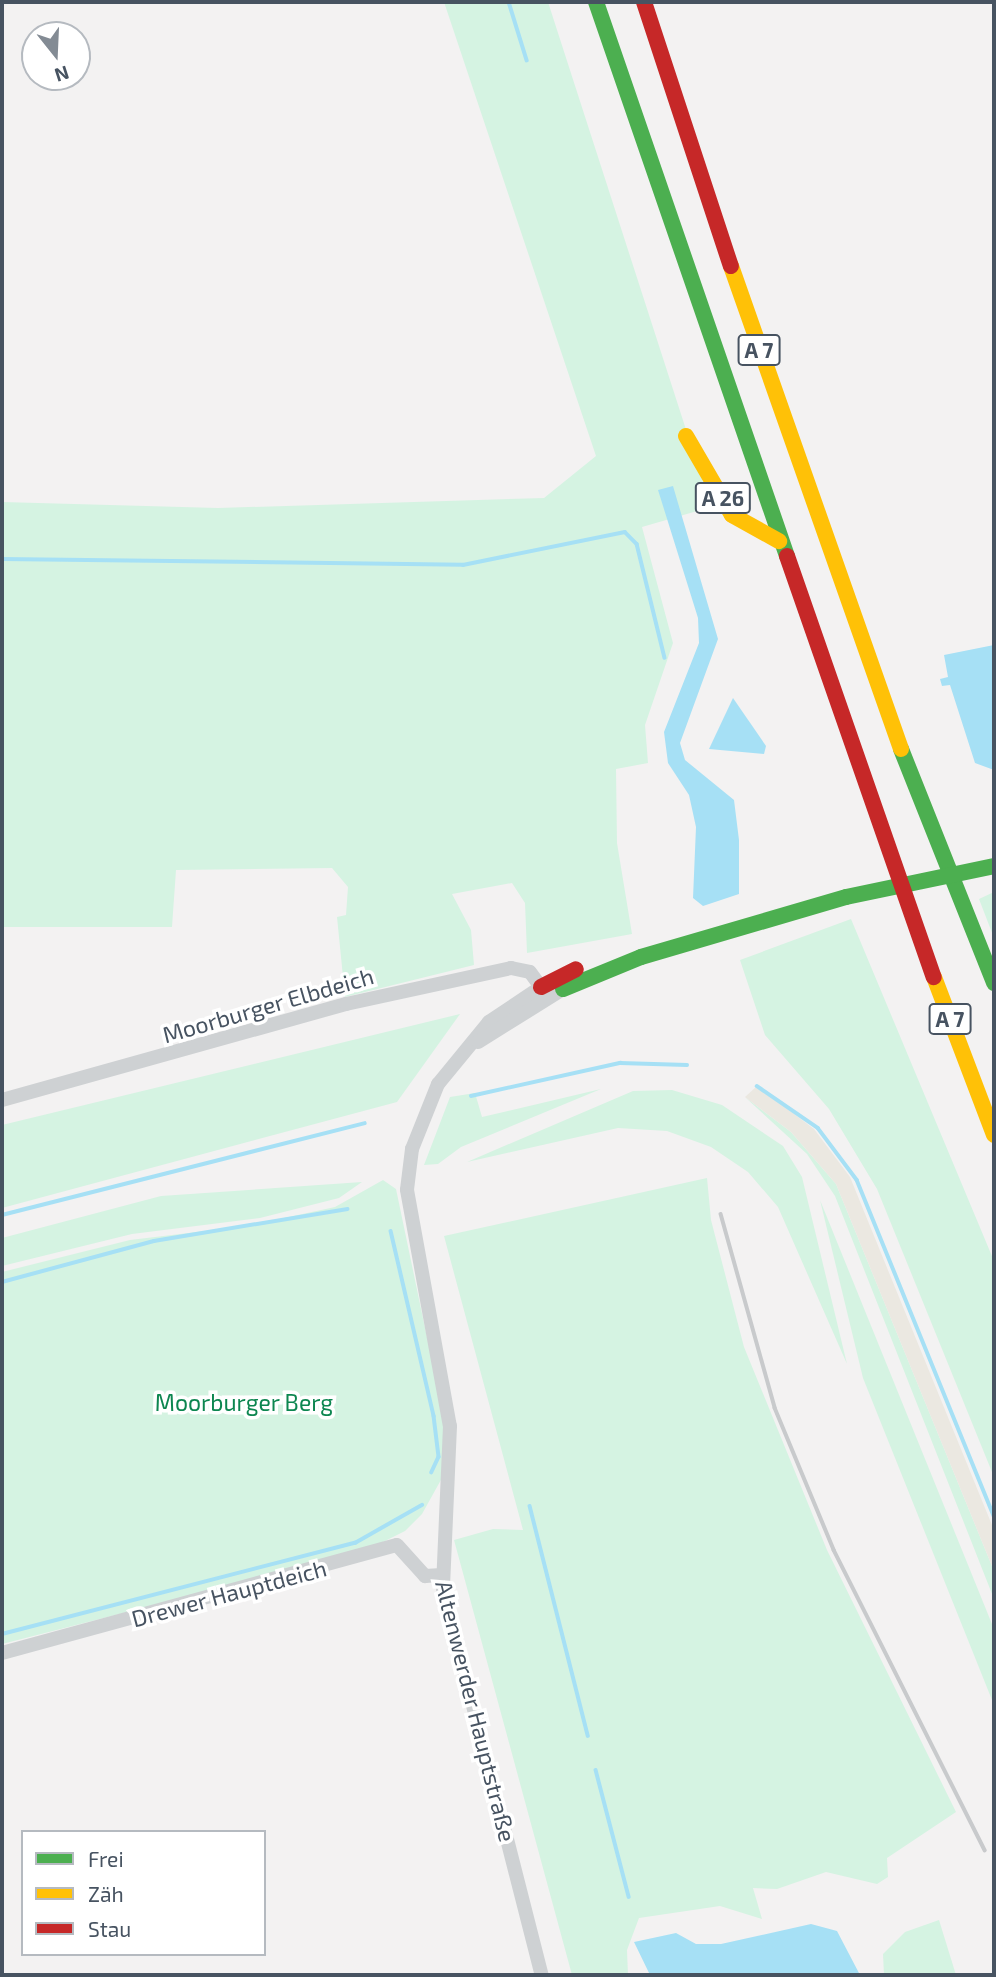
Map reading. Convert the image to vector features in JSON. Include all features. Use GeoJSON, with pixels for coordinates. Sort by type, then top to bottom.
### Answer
{"type":"FeatureCollection","features":[{"type":"Feature","properties":{"kind":"main road","name":"A 7"},"geometry":{"type":"LineString","coordinates":[[596,2],[779,541],[895,872],[994,1135]]}},
{"type":"Feature","properties":{"kind":"main road","name":"A 7"},"geometry":{"type":"LineString","coordinates":[[643,2],[782,421],[943,860],[994,983]]}},
{"type":"Feature","properties":{"kind":"main road","name":"A 26"},"geometry":{"type":"LineString","coordinates":[[686,436],[732,515],[779,541]]}},
{"type":"Feature","properties":{"kind":"main road","name":"Moorburger Elbdeich"},"geometry":{"type":"LineString","coordinates":[[563,989],[682,946],[846,897],[994,866]]}},
{"type":"Feature","properties":{"kind":"main road","name":"Moorburger Elbdeich"},"geometry":{"type":"LineString","coordinates":[[541,986],[628,951],[682,946]]}},
{"type":"Feature","properties":{"kind":"street","name":"Moorburger Elbdeich"},"geometry":{"type":"LineString","coordinates":[[2,1100],[346,1004],[511,968],[530,972],[541,986],[563,989]]}},
{"type":"Feature","properties":{"kind":"street","name":"Altenwerder Hauptstraße"},"geometry":{"type":"LineString","coordinates":[[541,986],[497,1015],[431,1095],[407,1174],[409,1217],[452,1438],[442,1575],[542,1975]]}},
{"type":"Feature","properties":{"kind":"street","name":"Altenwerder Hauptstraße"},"geometry":{"type":"LineString","coordinates":[[471,1046],[563,989]]}},
{"type":"Feature","properties":{"kind":"street","name":"Drewer Hauptdeich"},"geometry":{"type":"LineString","coordinates":[[2,1653],[397,1545],[425,1576],[442,1575]]}},
{"type":"Feature","properties":{"kind":"green space"},"geometry":{"type":"Polygon","coordinates":[[[444,2],[548,2],[711,507],[642,527],[673,643],[645,725],[648,763],[616,769],[617,843],[632,934],[527,953],[525,903],[512,883],[452,894],[471,930],[474,965],[345,997],[337,917],[346,915],[348,887],[332,868],[176,870],[172,927],[2,927],[2,502],[218,508],[544,498],[596,456],[444,2]]]}},
{"type":"Feature","properties":{"kind":"green space"},"geometry":{"type":"Polygon","coordinates":[[[994,892],[994,938],[979,899],[994,892]]]}},
{"type":"Feature","properties":{"kind":"green space"},"geometry":{"type":"Polygon","coordinates":[[[851,919],[994,1261],[994,1477],[877,1189],[829,1109],[765,1035],[740,960],[851,919]]]}},
{"type":"Feature","properties":{"kind":"green space"},"geometry":{"type":"Polygon","coordinates":[[[460,1014],[397,1102],[2,1208],[2,1125],[460,1014]]]}},
{"type":"Feature","properties":{"kind":"green space"},"geometry":{"type":"Polygon","coordinates":[[[601,1089],[461,1147],[438,1164],[424,1165],[450,1097],[475,1093],[482,1117],[601,1089]]]}},
{"type":"Feature","properties":{"kind":"green space"},"geometry":{"type":"Polygon","coordinates":[[[672,1090],[722,1105],[783,1146],[802,1177],[847,1364],[778,1207],[748,1172],[711,1147],[667,1131],[618,1128],[467,1162],[633,1091],[672,1090]]]}},
{"type":"Feature","properties":{"kind":"green space"},"geometry":{"type":"Polygon","coordinates":[[[745,1097],[791,1132],[836,1184],[994,1571],[994,1599],[835,1196],[807,1154],[745,1097]]]}},
{"type":"Feature","properties":{"kind":"green space"},"geometry":{"type":"Polygon","coordinates":[[[707,1178],[711,1220],[744,1347],[827,1550],[956,1812],[887,1858],[888,1877],[877,1884],[826,1872],[777,1889],[753,1888],[762,1919],[720,1906],[639,1918],[627,1950],[628,1975],[572,1975],[454,1540],[493,1529],[523,1530],[444,1236],[707,1178]]]}},
{"type":"Feature","properties":{"kind":"green space","name":"Moorburger Berg"},"geometry":{"type":"Polygon","coordinates":[[[383,1180],[396,1189],[448,1438],[442,1478],[422,1514],[405,1531],[365,1551],[2,1644],[2,1272],[130,1240],[247,1226],[335,1207],[383,1180]]]}},
{"type":"Feature","properties":{"kind":"green space"},"geometry":{"type":"Polygon","coordinates":[[[362,1182],[339,1198],[260,1218],[132,1234],[2,1266],[2,1238],[161,1196],[362,1182]]]}},
{"type":"Feature","properties":{"kind":"green space"},"geometry":{"type":"Polygon","coordinates":[[[820,1200],[994,1629],[994,1705],[863,1378],[820,1200]]]}},
{"type":"Feature","properties":{"kind":"green space"},"geometry":{"type":"Polygon","coordinates":[[[939,1920],[956,1975],[884,1975],[883,1954],[905,1932],[939,1920]]]}},
{"type":"Feature","properties":{"kind":"sand"},"geometry":{"type":"Polygon","coordinates":[[[757,1086],[814,1129],[850,1177],[994,1530],[994,1571],[836,1184],[791,1132],[745,1097],[757,1086]]]}},
{"type":"Feature","properties":{"kind":"water"},"geometry":{"type":"Polygon","coordinates":[[[673,486],[718,639],[680,743],[685,760],[734,800],[739,840],[739,894],[703,906],[693,898],[696,827],[689,795],[668,763],[664,732],[699,643],[698,618],[658,490],[673,486]]]}},
{"type":"Feature","properties":{"kind":"water"},"geometry":{"type":"Polygon","coordinates":[[[994,645],[994,770],[975,763],[950,685],[942,686],[940,679],[948,677],[944,655],[994,645]]]}},
{"type":"Feature","properties":{"kind":"water"},"geometry":{"type":"Polygon","coordinates":[[[733,698],[766,746],[764,754],[709,749],[733,698]]]}},
{"type":"Feature","properties":{"kind":"water"},"geometry":{"type":"Polygon","coordinates":[[[811,1924],[837,1931],[860,1975],[650,1975],[634,1942],[676,1933],[696,1944],[721,1944],[811,1924]]]}},
{"type":"Feature","properties":{"kind":"waterway"},"geometry":{"type":"LineString","coordinates":[[509,2],[527,60]]}},
{"type":"Feature","properties":{"kind":"waterway"},"geometry":{"type":"LineString","coordinates":[[2,559],[463,565],[625,532],[637,544],[665,658]]}},
{"type":"Feature","properties":{"kind":"waterway"},"geometry":{"type":"LineString","coordinates":[[471,1096],[620,1063],[687,1065]]}},
{"type":"Feature","properties":{"kind":"waterway"},"geometry":{"type":"LineString","coordinates":[[757,1086],[818,1128],[857,1180],[994,1516]]}},
{"type":"Feature","properties":{"kind":"waterway"},"geometry":{"type":"LineString","coordinates":[[2,1215],[365,1123]]}},
{"type":"Feature","properties":{"kind":"waterway"},"geometry":{"type":"LineString","coordinates":[[2,1282],[154,1241],[347,1209]]}},
{"type":"Feature","properties":{"kind":"waterway"},"geometry":{"type":"LineString","coordinates":[[391,1231],[434,1416],[439,1457],[432,1472]]}},
{"type":"Feature","properties":{"kind":"waterway"},"geometry":{"type":"LineString","coordinates":[[2,1634],[355,1543],[422,1505]]}},
{"type":"Feature","properties":{"kind":"waterway"},"geometry":{"type":"LineString","coordinates":[[530,1506],[588,1736]]}},
{"type":"Feature","properties":{"kind":"waterway"},"geometry":{"type":"LineString","coordinates":[[596,1770],[629,1897]]}},
{"type":"Feature","properties":{"kind":"railway"},"geometry":{"type":"LineString","coordinates":[[721,1214],[775,1408],[834,1550],[985,1850]]}},
{"type":"Feature","properties":{"kind":"traffic: fast"},"geometry":{"type":"LineString","coordinates":[[596,2],[787,556]]}},
{"type":"Feature","properties":{"kind":"traffic: fast"},"geometry":{"type":"LineString","coordinates":[[901,749],[994,983]]}},
{"type":"Feature","properties":{"kind":"traffic: fast"},"geometry":{"type":"LineString","coordinates":[[563,989],[641,957],[846,897],[994,866]]}},
{"type":"Feature","properties":{"kind":"traffic: slow"},"geometry":{"type":"LineString","coordinates":[[731,266],[901,749]]}},
{"type":"Feature","properties":{"kind":"traffic: slow"},"geometry":{"type":"LineString","coordinates":[[686,436],[732,515],[779,541]]}},
{"type":"Feature","properties":{"kind":"traffic: slow"},"geometry":{"type":"LineString","coordinates":[[934,977],[994,1135]]}},
{"type":"Feature","properties":{"kind":"traffic: jam"},"geometry":{"type":"LineString","coordinates":[[644,2],[731,266]]}},
{"type":"Feature","properties":{"kind":"traffic: jam"},"geometry":{"type":"LineString","coordinates":[[787,556],[934,977]]}},
{"type":"Feature","properties":{"kind":"traffic: jam"},"geometry":{"type":"LineString","coordinates":[[541,987],[576,969]]}}]}
